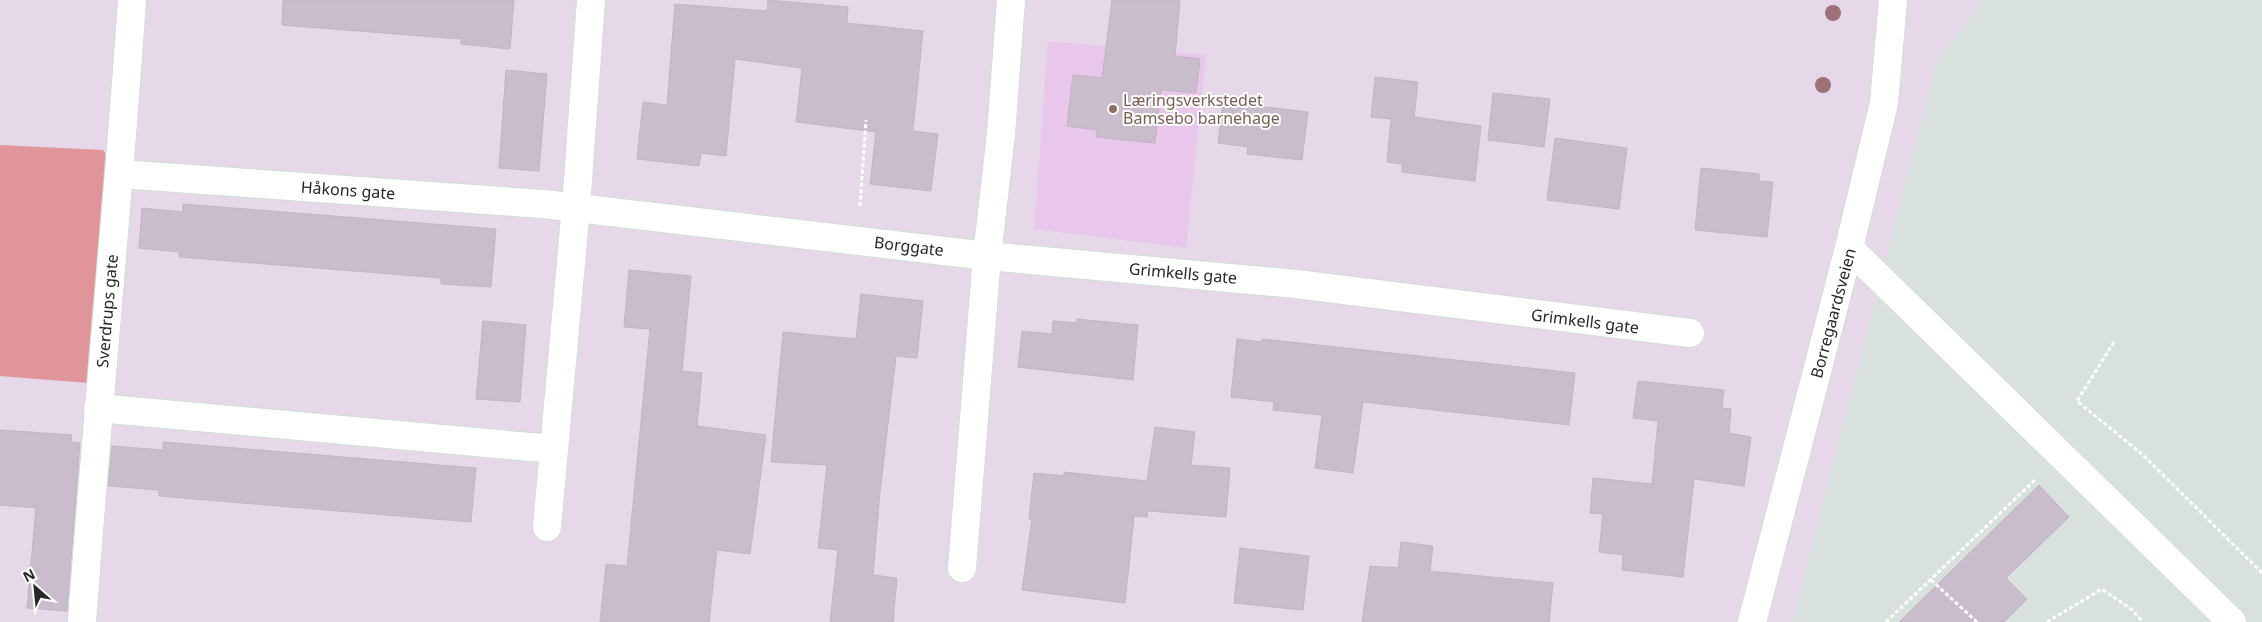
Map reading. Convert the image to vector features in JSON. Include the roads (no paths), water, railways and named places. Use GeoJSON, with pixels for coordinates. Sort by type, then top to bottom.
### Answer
{"type":"FeatureCollection","features":[{"type":"Feature","properties":{"kind":"street","name":"Sverdrups gate"},"geometry":{"type":"LineString","coordinates":[[82,622],[98,408],[120,174],[132,0]]}},
{"type":"Feature","properties":{"kind":"street"},"geometry":{"type":"LineString","coordinates":[[547,527],[576,207],[591,0]]}},
{"type":"Feature","properties":{"kind":"street"},"geometry":{"type":"LineString","coordinates":[[962,568],[987,256],[1001,134],[1011,0]]}},
{"type":"Feature","properties":{"kind":"street","name":"Borregaardsveien"},"geometry":{"type":"LineString","coordinates":[[1752,622],[1850,248],[1884,103],[1893,0]]}},
{"type":"Feature","properties":{"kind":"street","name":"Håkons gate"},"geometry":{"type":"LineString","coordinates":[[120,174],[576,207]]}},
{"type":"Feature","properties":{"kind":"street","name":"Borggate"},"geometry":{"type":"LineString","coordinates":[[576,207],[987,256]]}},
{"type":"Feature","properties":{"kind":"street"},"geometry":{"type":"LineString","coordinates":[[1850,248],[2232,622]]}},
{"type":"Feature","properties":{"kind":"street","name":"Grimkells gate"},"geometry":{"type":"LineString","coordinates":[[987,256],[1296,284],[1690,333]]}},
{"type":"Feature","properties":{"kind":"street"},"geometry":{"type":"LineString","coordinates":[[98,408],[553,448]]}},
{"type":"Feature","properties":{"kind":"place","name":"Læringsverkstedet Bamsebo barnehage"},"geometry":{"type":"Point","coordinates":[1113,109]}}]}
